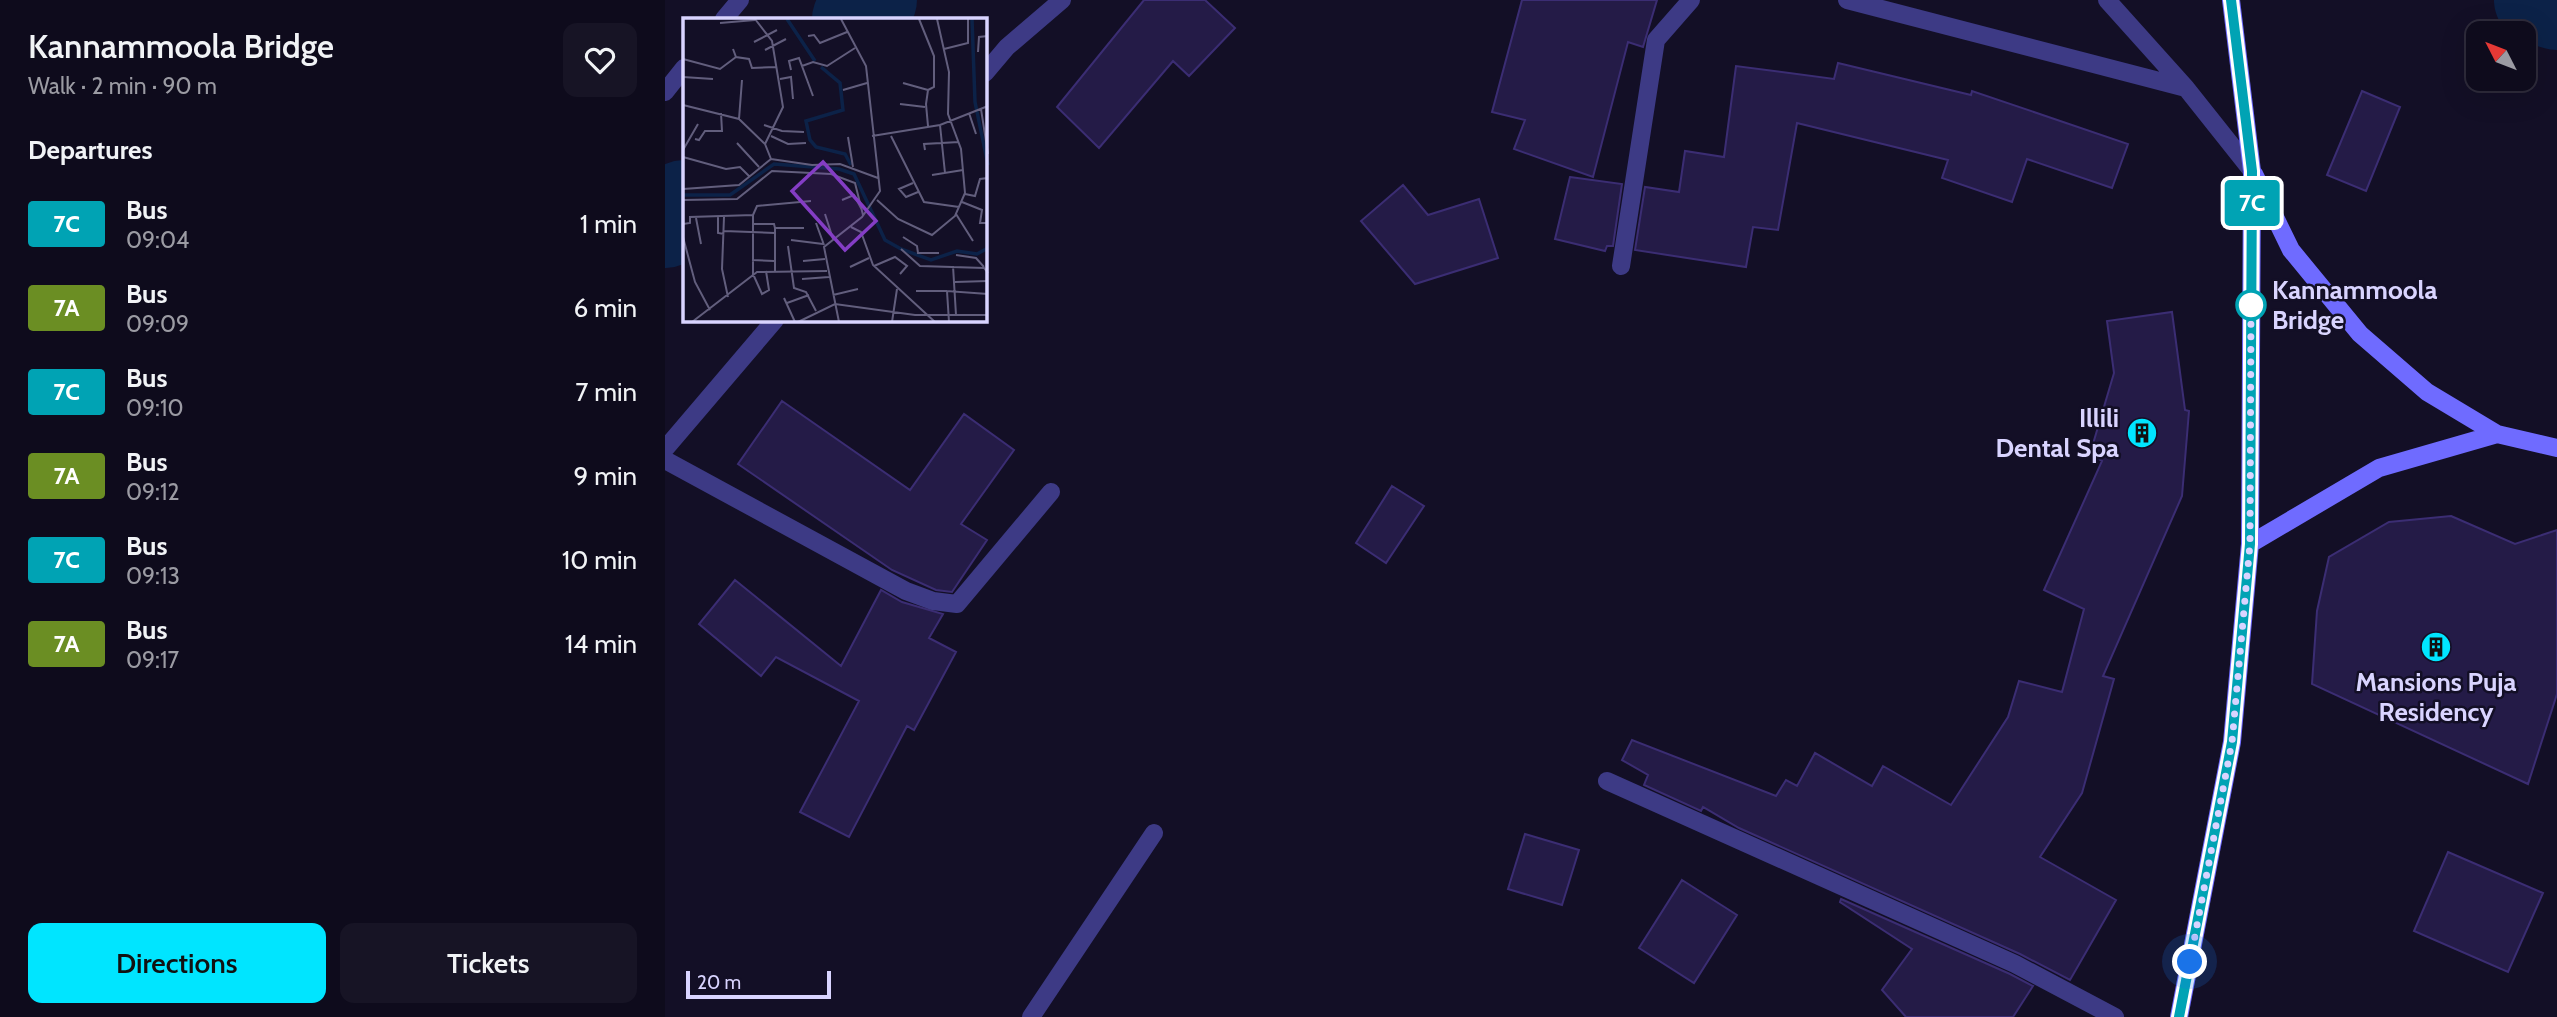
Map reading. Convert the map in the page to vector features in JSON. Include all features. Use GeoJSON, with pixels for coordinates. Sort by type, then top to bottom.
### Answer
{"type":"FeatureCollection","features":[{"type":"Feature","properties":{"kind":"main road"},"geometry":{"type":"LineString","coordinates":[[2179,1017],[2232,742],[2250,544],[2252,171],[2240,93],[2231,0]]}},
{"type":"Feature","properties":{"kind":"main road"},"geometry":{"type":"LineString","coordinates":[[2252,171],[2291,250],[2360,334],[2427,392],[2497,435],[2557,448]]}},
{"type":"Feature","properties":{"kind":"main road"},"geometry":{"type":"LineString","coordinates":[[2250,544],[2379,468],[2497,435]]}},
{"type":"Feature","properties":{"kind":"street"},"geometry":{"type":"LineString","coordinates":[[725,18],[740,0]]}},
{"type":"Feature","properties":{"kind":"street"},"geometry":{"type":"LineString","coordinates":[[987,71],[1007,47],[1062,0]]}},
{"type":"Feature","properties":{"kind":"street"},"geometry":{"type":"LineString","coordinates":[[1621,266],[1656,40],[1691,0]]}},
{"type":"Feature","properties":{"kind":"street"},"geometry":{"type":"LineString","coordinates":[[1847,0],[2186,88]]}},
{"type":"Feature","properties":{"kind":"street"},"geometry":{"type":"LineString","coordinates":[[2107,0],[2186,88],[2252,171]]}},
{"type":"Feature","properties":{"kind":"street"},"geometry":{"type":"LineString","coordinates":[[665,92],[683,69]]}},
{"type":"Feature","properties":{"kind":"street"},"geometry":{"type":"LineString","coordinates":[[665,449],[773,322]]}},
{"type":"Feature","properties":{"kind":"street"},"geometry":{"type":"LineString","coordinates":[[665,460],[906,591],[933,601],[957,604],[1051,492]]}},
{"type":"Feature","properties":{"kind":"street"},"geometry":{"type":"LineString","coordinates":[[1607,781],[2015,964],[2115,1017]]}},
{"type":"Feature","properties":{"kind":"street"},"geometry":{"type":"LineString","coordinates":[[1031,1017],[1154,834]]}},
{"type":"Feature","properties":{"kind":"building"},"geometry":{"type":"Polygon","coordinates":[[[1144,0],[1205,0],[1235,28],[1189,76],[1173,61],[1099,148],[1057,107],[1144,0]]]}},
{"type":"Feature","properties":{"kind":"building"},"geometry":{"type":"Polygon","coordinates":[[[1522,0],[1657,0],[1643,47],[1628,42],[1593,177],[1514,149],[1525,120],[1492,112],[1522,0]]]}},
{"type":"Feature","properties":{"kind":"building"},"geometry":{"type":"Polygon","coordinates":[[[1838,63],[1971,95],[1972,91],[2128,144],[2112,188],[2027,159],[2012,202],[1942,178],[1948,160],[1797,123],[1778,230],[1753,227],[1746,267],[1635,250],[1645,187],[1679,192],[1685,151],[1724,157],[1736,66],[1834,79],[1838,63]]]}},
{"type":"Feature","properties":{"kind":"building"},"geometry":{"type":"Polygon","coordinates":[[[2362,91],[2400,107],[2366,191],[2327,175],[2362,91]]]}},
{"type":"Feature","properties":{"kind":"building"},"geometry":{"type":"Polygon","coordinates":[[[1570,177],[1622,184],[1613,246],[1607,246],[1605,251],[1555,239],[1570,177]]]}},
{"type":"Feature","properties":{"kind":"building"},"geometry":{"type":"Polygon","coordinates":[[[1403,185],[1428,215],[1479,199],[1498,258],[1415,284],[1361,221],[1403,185]]]}},
{"type":"Feature","properties":{"kind":"building"},"geometry":{"type":"Polygon","coordinates":[[[2172,312],[2185,410],[2189,411],[2182,496],[2103,676],[2114,679],[2082,793],[2040,857],[2116,900],[2070,980],[2020,954],[1739,828],[1703,807],[1701,811],[1644,785],[1648,775],[1622,760],[1632,740],[1776,796],[1786,780],[1797,786],[1815,753],[1872,786],[1883,766],[1951,805],[2008,717],[2019,681],[2062,692],[2084,609],[2044,590],[2102,461],[2090,454],[2114,373],[2107,321],[2172,312]]]}},
{"type":"Feature","properties":{"kind":"building"},"geometry":{"type":"Polygon","coordinates":[[[782,401],[910,490],[964,414],[1014,450],[961,524],[987,540],[952,592],[936,590],[892,570],[738,464],[782,401]]]}},
{"type":"Feature","properties":{"kind":"building"},"geometry":{"type":"Polygon","coordinates":[[[1392,486],[1424,506],[1386,563],[1356,543],[1392,486]]]}},
{"type":"Feature","properties":{"kind":"building","name":"Mansions Puja Residency"},"geometry":{"type":"Polygon","coordinates":[[[2451,516],[2515,544],[2557,530],[2557,694],[2528,784],[2312,684],[2317,611],[2329,557],[2389,522],[2451,516]]]}},
{"type":"Feature","properties":{"kind":"building"},"geometry":{"type":"Polygon","coordinates":[[[735,580],[841,666],[881,590],[902,602],[943,614],[929,638],[956,652],[914,730],[907,726],[849,837],[800,812],[859,701],[776,657],[761,676],[699,624],[735,580]]]}},
{"type":"Feature","properties":{"kind":"building"},"geometry":{"type":"Polygon","coordinates":[[[1525,834],[1579,850],[1562,905],[1508,889],[1525,834]]]}},
{"type":"Feature","properties":{"kind":"building"},"geometry":{"type":"Polygon","coordinates":[[[2448,852],[2543,893],[2508,972],[2414,931],[2448,852]]]}},
{"type":"Feature","properties":{"kind":"building"},"geometry":{"type":"Polygon","coordinates":[[[1682,880],[1737,915],[1694,983],[1639,948],[1682,880]]]}},
{"type":"Feature","properties":{"kind":"building"},"geometry":{"type":"Polygon","coordinates":[[[1841,899],[2033,986],[2013,1017],[1906,1017],[1882,990],[1912,949],[1840,902],[1841,899]]]}},
{"type":"Feature","properties":{"kind":"waterway"},"geometry":{"type":"LineString","coordinates":[[857,18],[873,0]]}},
{"type":"Feature","properties":{"kind":"waterway"},"geometry":{"type":"LineString","coordinates":[[2538,0],[2557,6]]}},
{"type":"Feature","properties":{"kind":"waterway"},"geometry":{"type":"LineString","coordinates":[[665,224],[683,205]]}},
{"type":"Feature","properties":{"kind":"bus line","name":"7C"},"geometry":{"type":"LineString","coordinates":[[2179,1017],[2232,742],[2250,544],[2252,171],[2240,93],[2231,0]]}},
{"type":"Feature","properties":{"kind":"place","name":"Kannammoola Bridge"},"geometry":{"type":"Point","coordinates":[2251,305]}},
{"type":"Feature","properties":{"kind":"place","name":"Illili Dental Spa"},"geometry":{"type":"Point","coordinates":[2142,433]}},
{"type":"Feature","properties":{"kind":"place","name":"Mansions Puja Residency"},"geometry":{"type":"Point","coordinates":[2436,647]}},
{"type":"Feature","properties":{"kind":"route"},"geometry":{"type":"LineString","coordinates":[[2190,962],[2232,742],[2250,544],[2251,305]]}}]}
